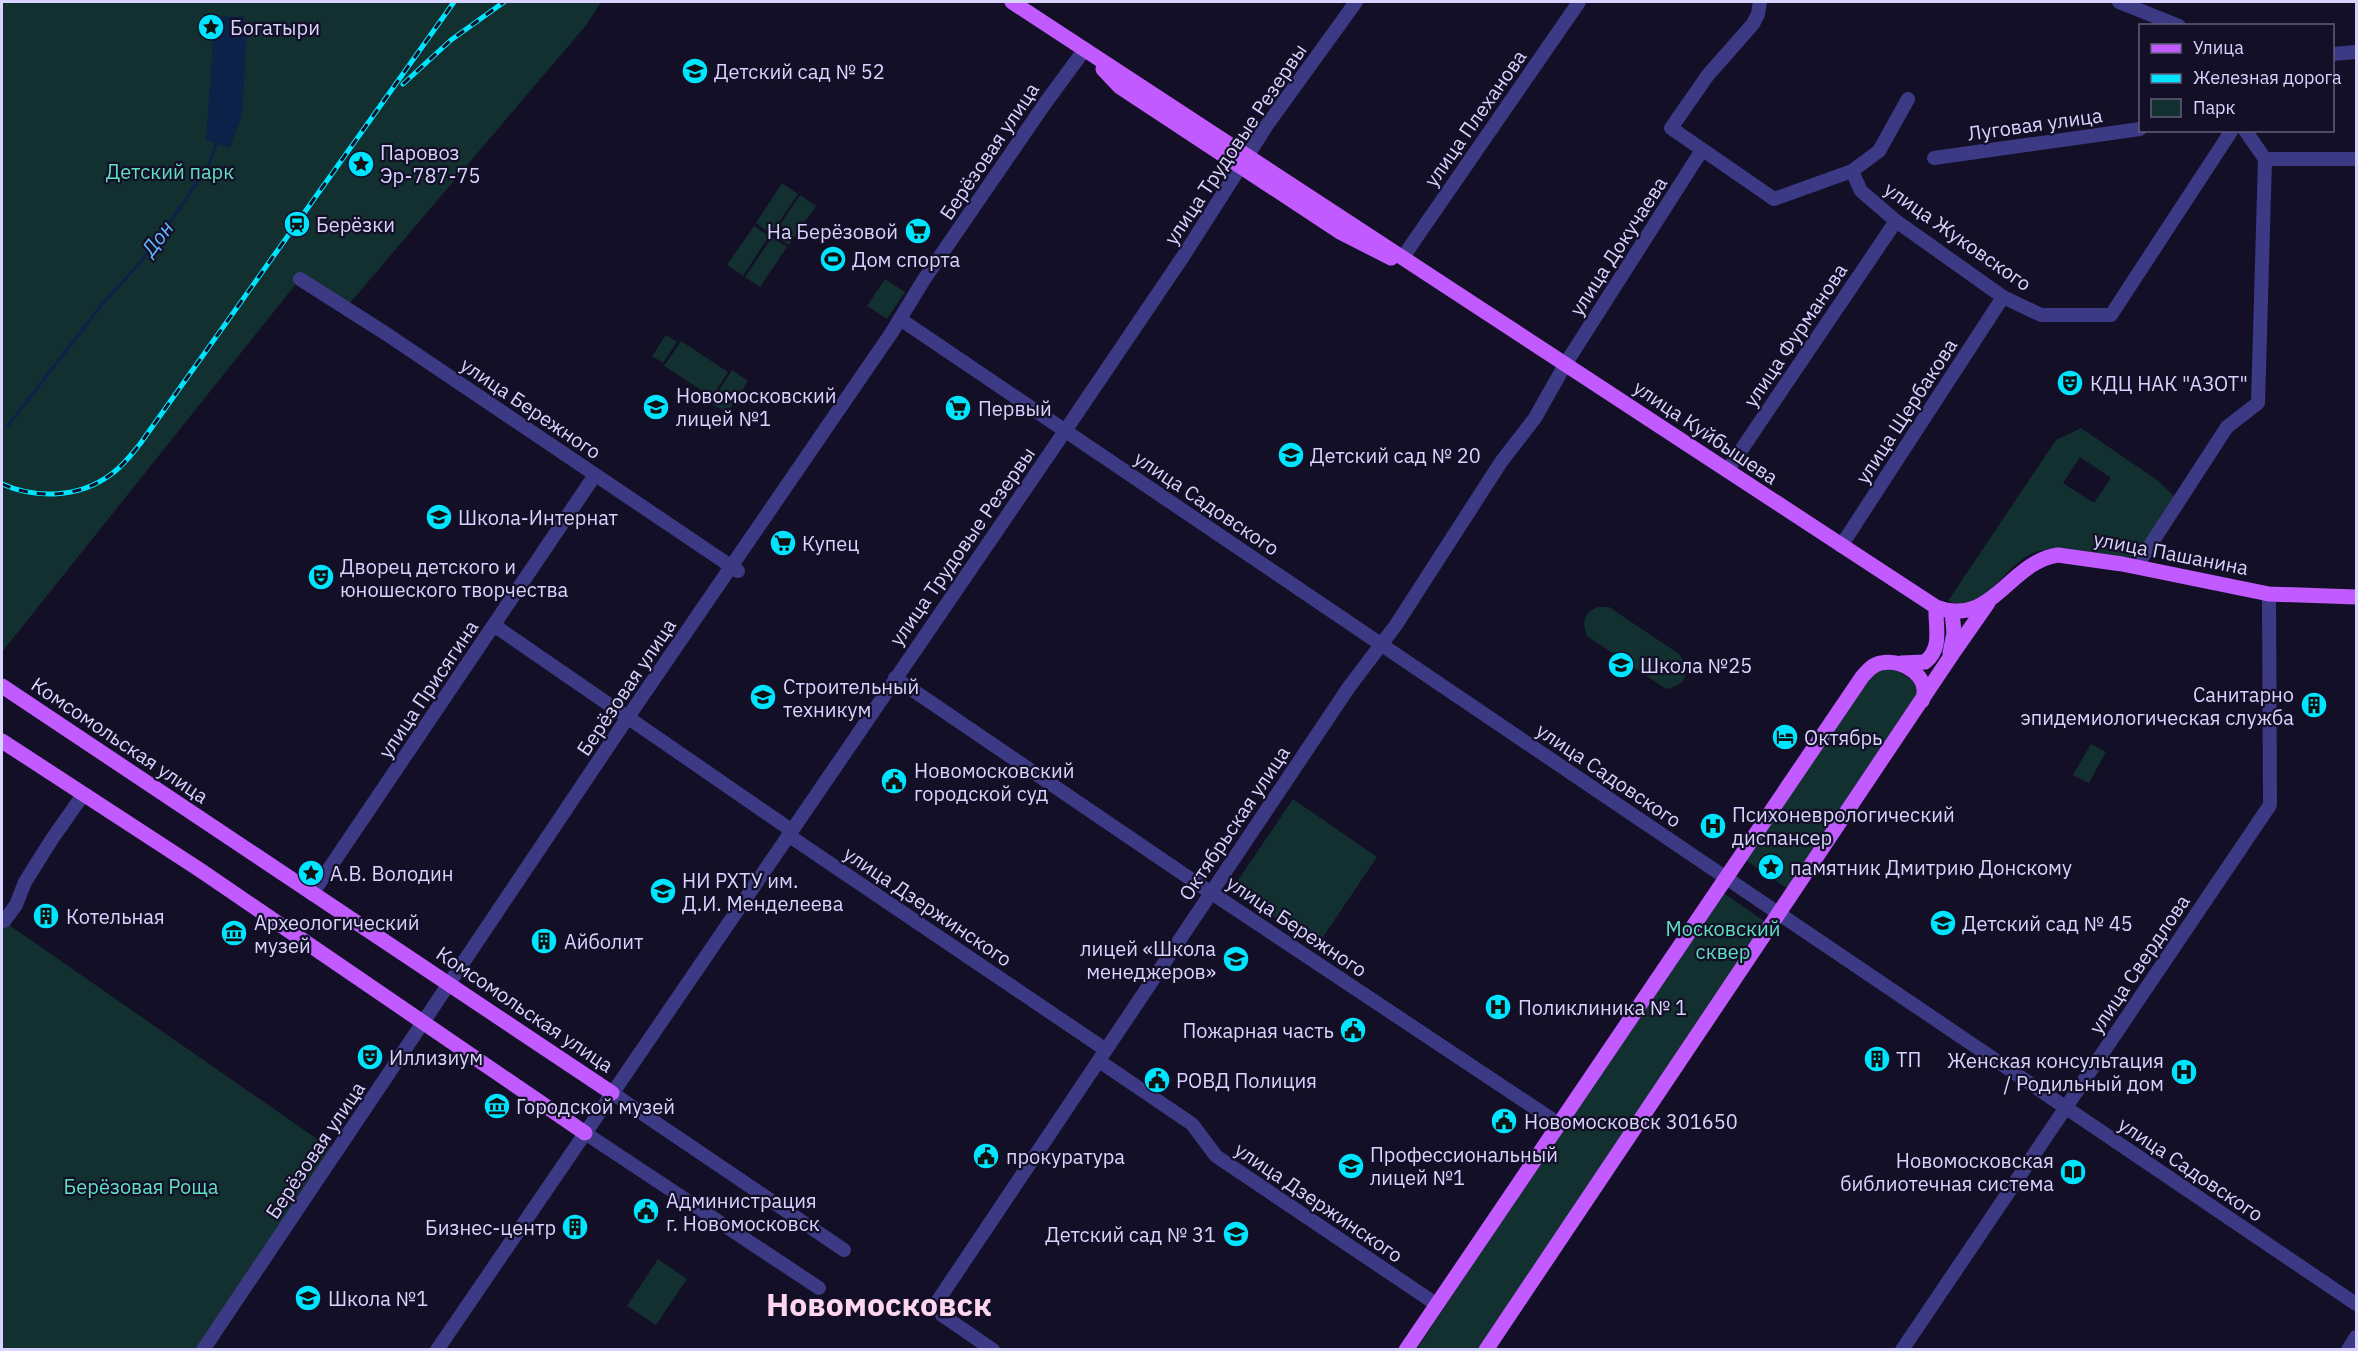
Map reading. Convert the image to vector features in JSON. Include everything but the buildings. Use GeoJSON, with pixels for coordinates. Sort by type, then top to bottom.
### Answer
{"type":"FeatureCollection","features":[{"type":"Feature","properties":{"kind":"main road"},"geometry":{"type":"LineString","coordinates":[[1012,2],[1085,49],[1120,87],[1243,161],[1340,232],[1380,254],[1442,282]]}},
{"type":"Feature","properties":{"kind":"main road","name":"улица Куйбышева"},"geometry":{"type":"LineString","coordinates":[[1243,161],[1442,282],[1936,607],[1952,611],[1972,609],[1992,599]]}},
{"type":"Feature","properties":{"kind":"main road","name":"улица Пашанина"},"geometry":{"type":"LineString","coordinates":[[1992,599],[2032,564],[2049,556],[2069,555],[2269,594],[2356,597]]}},
{"type":"Feature","properties":{"kind":"main road"},"geometry":{"type":"LineString","coordinates":[[1486,1350],[1948,661],[1992,599]]}},
{"type":"Feature","properties":{"kind":"main road"},"geometry":{"type":"LineString","coordinates":[[1406,1350],[1862,677],[1881,663],[1917,664],[1925,662],[1934,653],[1937,635],[1936,607]]}},
{"type":"Feature","properties":{"kind":"main road"},"geometry":{"type":"LineString","coordinates":[[1948,661],[1954,633],[1952,611]]}},
{"type":"Feature","properties":{"kind":"main road"},"geometry":{"type":"LineString","coordinates":[[1896,663],[1914,672],[1921,679],[1926,693],[1922,701]]}},
{"type":"Feature","properties":{"kind":"main road","name":"Комсомольская улица"},"geometry":{"type":"LineString","coordinates":[[2,688],[612,1093]]}},
{"type":"Feature","properties":{"kind":"main road"},"geometry":{"type":"LineString","coordinates":[[2,741],[200,870],[585,1133]]}},
{"type":"Feature","properties":{"kind":"street","name":"улица Трудовые Резервы"},"geometry":{"type":"LineString","coordinates":[[437,1350],[1065,431],[1184,255],[1243,161],[1356,2]]}},
{"type":"Feature","properties":{"kind":"street","name":"улица Плеханова"},"geometry":{"type":"LineString","coordinates":[[1403,257],[1579,2]]}},
{"type":"Feature","properties":{"kind":"street"},"geometry":{"type":"LineString","coordinates":[[1760,2],[1754,24],[1708,75],[1671,128],[1774,200],[1852,171],[1880,151],[1908,99]]}},
{"type":"Feature","properties":{"kind":"street"},"geometry":{"type":"LineString","coordinates":[[2119,2],[2174,24]]}},
{"type":"Feature","properties":{"kind":"street","name":"Берёзовая улица"},"geometry":{"type":"LineString","coordinates":[[203,1350],[425,1023],[628,717],[735,568],[923,281],[1085,49]]}},
{"type":"Feature","properties":{"kind":"street"},"geometry":{"type":"LineString","coordinates":[[2334,54],[2356,52]]}},
{"type":"Feature","properties":{"kind":"street","name":"Луговая улица"},"geometry":{"type":"LineString","coordinates":[[1934,158],[2139,129]]}},
{"type":"Feature","properties":{"kind":"street","name":"улица Жуковского"},"geometry":{"type":"LineString","coordinates":[[1852,171],[1861,191],[1896,221],[2003,297],[2041,315],[2111,315],[2231,132]]}},
{"type":"Feature","properties":{"kind":"street"},"geometry":{"type":"LineString","coordinates":[[2136,567],[2228,427],[2258,403],[2265,159],[2246,132]]}},
{"type":"Feature","properties":{"kind":"street","name":"улица Докучаева"},"geometry":{"type":"LineString","coordinates":[[1566,363],[1702,150]]}},
{"type":"Feature","properties":{"kind":"street"},"geometry":{"type":"LineString","coordinates":[[2265,159],[2356,159]]}},
{"type":"Feature","properties":{"kind":"street","name":"улица Фурманова"},"geometry":{"type":"LineString","coordinates":[[1727,471],[1896,221]]}},
{"type":"Feature","properties":{"kind":"street","name":"улица Бережного"},"geometry":{"type":"LineString","coordinates":[[300,279],[388,335],[735,568]]}},
{"type":"Feature","properties":{"kind":"street","name":"улица Щербакова"},"geometry":{"type":"LineString","coordinates":[[1841,546],[2003,297]]}},
{"type":"Feature","properties":{"kind":"street","name":"улица Садовского"},"geometry":{"type":"LineString","coordinates":[[900,319],[2356,1304]]}},
{"type":"Feature","properties":{"kind":"street","name":"Октябрьская улица"},"geometry":{"type":"LineString","coordinates":[[993,1350],[938,1310],[1102,1056],[1348,687],[1396,625],[1501,462],[1535,418],[1566,363]]}},
{"type":"Feature","properties":{"kind":"street","name":"улица Присягина"},"geometry":{"type":"LineString","coordinates":[[312,894],[595,475]]}},
{"type":"Feature","properties":{"kind":"street","name":"улица Свердлова"},"geometry":{"type":"LineString","coordinates":[[1904,1349],[2270,805],[2269,594]]}},
{"type":"Feature","properties":{"kind":"street","name":"улица Дзержинского"},"geometry":{"type":"LineString","coordinates":[[495,626],[628,717],[1102,1056],[1192,1124],[1216,1156],[1436,1304]]}},
{"type":"Feature","properties":{"kind":"street","name":"улица Бережного"},"geometry":{"type":"LineString","coordinates":[[895,678],[1211,893],[1559,1124]]}},
{"type":"Feature","properties":{"kind":"street"},"geometry":{"type":"LineString","coordinates":[[2,920],[4,921],[16,905],[25,882],[83,795]]}},
{"type":"Feature","properties":{"kind":"street","name":"Комсомольская улица"},"geometry":{"type":"LineString","coordinates":[[612,1093],[844,1250]]}},
{"type":"Feature","properties":{"kind":"street"},"geometry":{"type":"LineString","coordinates":[[585,1133],[819,1288]]}},
{"type":"Feature","properties":{"kind":"street"},"geometry":{"type":"LineString","coordinates":[[2348,1350],[2356,1337]]}},
{"type":"Feature","properties":{"kind":"green space","name":"Детский парк"},"geometry":{"type":"Polygon","coordinates":[[[2,2],[601,2],[587,24],[345,309],[300,279],[2,652],[2,2]]]}},
{"type":"Feature","properties":{"kind":"green space"},"geometry":{"type":"Polygon","coordinates":[[[782,183],[798,194],[771,234],[756,223],[782,183]]]}},
{"type":"Feature","properties":{"kind":"green space"},"geometry":{"type":"Polygon","coordinates":[[[800,195],[816,206],[789,245],[773,235],[800,195]]]}},
{"type":"Feature","properties":{"kind":"green space"},"geometry":{"type":"Polygon","coordinates":[[[754,226],[769,236],[743,276],[727,265],[754,226]]]}},
{"type":"Feature","properties":{"kind":"green space"},"geometry":{"type":"Polygon","coordinates":[[[772,237],[787,247],[760,287],[745,277],[772,237]]]}},
{"type":"Feature","properties":{"kind":"green space"},"geometry":{"type":"Polygon","coordinates":[[[885,279],[905,292],[887,319],[867,306],[885,279]]]}},
{"type":"Feature","properties":{"kind":"green space"},"geometry":{"type":"Polygon","coordinates":[[[666,335],[677,342],[663,363],[652,356],[666,335]]]}},
{"type":"Feature","properties":{"kind":"green space"},"geometry":{"type":"Polygon","coordinates":[[[681,341],[728,372],[712,397],[664,366],[681,341]]]}},
{"type":"Feature","properties":{"kind":"green space"},"geometry":{"type":"Polygon","coordinates":[[[732,370],[748,381],[727,413],[711,403],[732,370]]]}},
{"type":"Feature","properties":{"kind":"green space"},"geometry":{"type":"Polygon","coordinates":[[[2081,428],[2157,480],[2178,500],[2137,560],[2111,558],[2072,550],[2046,550],[2033,553],[2023,559],[1983,595],[1972,601],[1960,603],[1948,601],[2056,440],[2081,428]],[[2080,457],[2063,483],[2094,503],[2111,478],[2080,457]]]}},
{"type":"Feature","properties":{"kind":"green space"},"geometry":{"type":"Polygon","coordinates":[[[1598,607],[1609,607],[1679,654],[1686,671],[1683,681],[1666,689],[1587,636],[1584,626],[1585,618],[1589,612],[1598,607]]]}},
{"type":"Feature","properties":{"kind":"green space","name":"Московский сквер"},"geometry":{"type":"Polygon","coordinates":[[[1891,666],[1920,686],[1919,695],[1788,889],[1744,859],[1872,672],[1891,666]]]}},
{"type":"Feature","properties":{"kind":"green space"},"geometry":{"type":"Polygon","coordinates":[[[2091,744],[2106,752],[2089,783],[2073,775],[2091,744]]]}},
{"type":"Feature","properties":{"kind":"green space"},"geometry":{"type":"Polygon","coordinates":[[[1293,799],[1377,857],[1317,946],[1232,889],[1293,799]]]}},
{"type":"Feature","properties":{"kind":"green space","name":"Московский сквер"},"geometry":{"type":"Polygon","coordinates":[[[1722,892],[1767,923],[1478,1349],[1416,1350],[1722,892]]]}},
{"type":"Feature","properties":{"kind":"green space","name":"Берёзовая Роща"},"geometry":{"type":"Polygon","coordinates":[[[2,920],[333,1150],[200,1349],[2,1349],[2,920]]]}},
{"type":"Feature","properties":{"kind":"green space"},"geometry":{"type":"Polygon","coordinates":[[[658,1259],[687,1279],[656,1325],[627,1306],[658,1259]]]}},
{"type":"Feature","properties":{"kind":"water"},"geometry":{"type":"Polygon","coordinates":[[[215,16],[244,17],[247,31],[242,115],[230,148],[206,140],[215,16]]]}},
{"type":"Feature","properties":{"kind":"waterway","name":"Дон"},"geometry":{"type":"LineString","coordinates":[[7,427],[103,303],[139,264],[165,230],[209,164],[218,139]]}},
{"type":"Feature","properties":{"kind":"railway"},"geometry":{"type":"LineString","coordinates":[[2,484],[43,494],[71,492],[98,483],[126,461],[454,2]]}},
{"type":"Feature","properties":{"kind":"railway"},"geometry":{"type":"LineString","coordinates":[[403,84],[451,40],[504,2]]}},
{"type":"Feature","properties":{"kind":"place","name":"Богатыри"},"geometry":{"type":"Point","coordinates":[211,27]}},
{"type":"Feature","properties":{"kind":"place","name":"Детский сад № 52"},"geometry":{"type":"Point","coordinates":[695,71]}},
{"type":"Feature","properties":{"kind":"place","name":"Паровоз Эр-787-75"},"geometry":{"type":"Point","coordinates":[361,164]}},
{"type":"Feature","properties":{"kind":"place","name":"Берёзки"},"geometry":{"type":"Point","coordinates":[297,224]}},
{"type":"Feature","properties":{"kind":"place","name":"На Берёзовой"},"geometry":{"type":"Point","coordinates":[918,231]}},
{"type":"Feature","properties":{"kind":"place","name":"Дом спорта"},"geometry":{"type":"Point","coordinates":[833,259]}},
{"type":"Feature","properties":{"kind":"place","name":"КДЦ НАК \"АЗОТ\""},"geometry":{"type":"Point","coordinates":[2070,383]}},
{"type":"Feature","properties":{"kind":"place","name":"Новомосковский лицей №1"},"geometry":{"type":"Point","coordinates":[656,407]}},
{"type":"Feature","properties":{"kind":"place","name":"Первый"},"geometry":{"type":"Point","coordinates":[958,408]}},
{"type":"Feature","properties":{"kind":"place","name":"Детский сад № 20"},"geometry":{"type":"Point","coordinates":[1291,455]}},
{"type":"Feature","properties":{"kind":"place","name":"Школа-Интернат"},"geometry":{"type":"Point","coordinates":[439,517]}},
{"type":"Feature","properties":{"kind":"place","name":"Купец"},"geometry":{"type":"Point","coordinates":[783,543]}},
{"type":"Feature","properties":{"kind":"place","name":"Дворец детского и юношеского творчества"},"geometry":{"type":"Point","coordinates":[321,577]}},
{"type":"Feature","properties":{"kind":"place","name":"Школа №25"},"geometry":{"type":"Point","coordinates":[1621,665]}},
{"type":"Feature","properties":{"kind":"place","name":"Строительный техникум"},"geometry":{"type":"Point","coordinates":[763,697]}},
{"type":"Feature","properties":{"kind":"place","name":"Санитарно эпидемиологическая служба"},"geometry":{"type":"Point","coordinates":[2314,705]}},
{"type":"Feature","properties":{"kind":"place","name":"Октябрь"},"geometry":{"type":"Point","coordinates":[1785,737]}},
{"type":"Feature","properties":{"kind":"place","name":"Новомосковский городской суд"},"geometry":{"type":"Point","coordinates":[894,781]}},
{"type":"Feature","properties":{"kind":"place","name":"Психоневрологический диспансер"},"geometry":{"type":"Point","coordinates":[1713,826]}},
{"type":"Feature","properties":{"kind":"place","name":"памятник Дмитрию Донскому"},"geometry":{"type":"Point","coordinates":[1771,867]}},
{"type":"Feature","properties":{"kind":"place","name":"А.В. Володин"},"geometry":{"type":"Point","coordinates":[311,873]}},
{"type":"Feature","properties":{"kind":"place","name":"НИ РХТУ им. Д.И. Менделеева"},"geometry":{"type":"Point","coordinates":[663,891]}},
{"type":"Feature","properties":{"kind":"place","name":"Котельная"},"geometry":{"type":"Point","coordinates":[46,916]}},
{"type":"Feature","properties":{"kind":"place","name":"Детский сад № 45"},"geometry":{"type":"Point","coordinates":[1943,923]}},
{"type":"Feature","properties":{"kind":"place","name":"Археологический музей"},"geometry":{"type":"Point","coordinates":[234,933]}},
{"type":"Feature","properties":{"kind":"place","name":"Айболит"},"geometry":{"type":"Point","coordinates":[544,941]}},
{"type":"Feature","properties":{"kind":"place","name":"лицей «Школа менеджеров»"},"geometry":{"type":"Point","coordinates":[1236,959]}},
{"type":"Feature","properties":{"kind":"place","name":"Поликлиника № 1"},"geometry":{"type":"Point","coordinates":[1498,1007]}},
{"type":"Feature","properties":{"kind":"place","name":"Пожарная часть"},"geometry":{"type":"Point","coordinates":[1353,1030]}},
{"type":"Feature","properties":{"kind":"place","name":"Иллизиум"},"geometry":{"type":"Point","coordinates":[370,1057]}},
{"type":"Feature","properties":{"kind":"place","name":"ТП"},"geometry":{"type":"Point","coordinates":[1877,1059]}},
{"type":"Feature","properties":{"kind":"place","name":"Женская консультация / Родильный дом"},"geometry":{"type":"Point","coordinates":[2184,1072]}},
{"type":"Feature","properties":{"kind":"place","name":"РОВД Полиция"},"geometry":{"type":"Point","coordinates":[1157,1080]}},
{"type":"Feature","properties":{"kind":"place","name":"Городской музей"},"geometry":{"type":"Point","coordinates":[497,1106]}},
{"type":"Feature","properties":{"kind":"place","name":"Новомосковск 301650"},"geometry":{"type":"Point","coordinates":[1504,1121]}},
{"type":"Feature","properties":{"kind":"place","name":"прокуратура"},"geometry":{"type":"Point","coordinates":[986,1156]}},
{"type":"Feature","properties":{"kind":"place","name":"Профессиональный лицей №1"},"geometry":{"type":"Point","coordinates":[1351,1166]}},
{"type":"Feature","properties":{"kind":"place","name":"Новомосковская библиотечная система"},"geometry":{"type":"Point","coordinates":[2073,1172]}},
{"type":"Feature","properties":{"kind":"place","name":"Администрация г. Новомосковск"},"geometry":{"type":"Point","coordinates":[646,1211]}},
{"type":"Feature","properties":{"kind":"place","name":"Бизнес-центр"},"geometry":{"type":"Point","coordinates":[575,1227]}},
{"type":"Feature","properties":{"kind":"place","name":"Детский сад № 31"},"geometry":{"type":"Point","coordinates":[1236,1234]}},
{"type":"Feature","properties":{"kind":"place","name":"Школа №1"},"geometry":{"type":"Point","coordinates":[308,1298]}},
{"type":"Feature","properties":{"kind":"district","name":"Новомосковск"},"geometry":{"type":"Point","coordinates":[879,1304]}}]}
